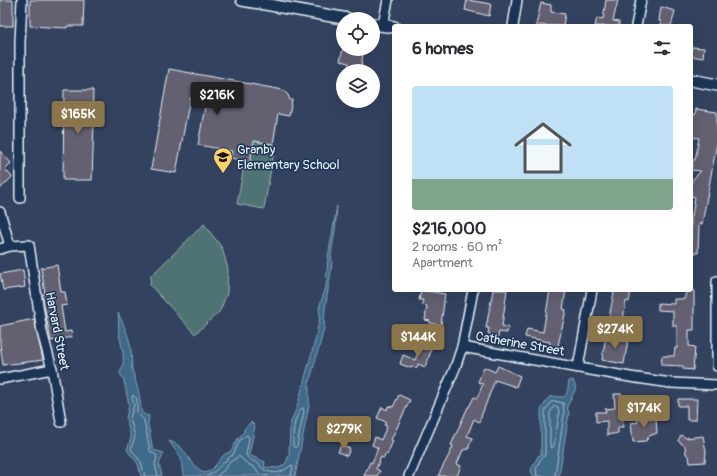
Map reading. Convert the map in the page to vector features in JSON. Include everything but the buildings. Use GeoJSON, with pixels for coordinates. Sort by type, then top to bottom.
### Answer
{"type":"FeatureCollection","features":[{"type":"Feature","properties":{"kind":"street"},"geometry":{"type":"LineString","coordinates":[[20,198],[20,42],[22,0]]}},
{"type":"Feature","properties":{"kind":"street"},"geometry":{"type":"LineString","coordinates":[[242,0],[336,17]]}},
{"type":"Feature","properties":{"kind":"street"},"geometry":{"type":"LineString","coordinates":[[384,26],[388,0]]}},
{"type":"Feature","properties":{"kind":"street"},"geometry":{"type":"LineString","coordinates":[[513,24],[517,0]]}},
{"type":"Feature","properties":{"kind":"street"},"geometry":{"type":"LineString","coordinates":[[636,24],[640,0]]}},
{"type":"Feature","properties":{"kind":"street"},"geometry":{"type":"LineString","coordinates":[[693,80],[717,85]]}},
{"type":"Feature","properties":{"kind":"street"},"geometry":{"type":"LineString","coordinates":[[0,212],[10,246],[0,249]]}},
{"type":"Feature","properties":{"kind":"street","name":"Harvard Street"},"geometry":{"type":"LineString","coordinates":[[10,246],[29,245],[42,332],[52,369],[61,422]]}},
{"type":"Feature","properties":{"kind":"street"},"geometry":{"type":"LineString","coordinates":[[717,281],[717,366]]}},
{"type":"Feature","properties":{"kind":"street"},"geometry":{"type":"LineString","coordinates":[[409,476],[455,368],[462,347],[473,292]]}},
{"type":"Feature","properties":{"kind":"street"},"geometry":{"type":"LineString","coordinates":[[578,367],[592,292]]}},
{"type":"Feature","properties":{"kind":"street","name":"Catherine Street"},"geometry":{"type":"LineString","coordinates":[[462,347],[528,360],[671,383],[717,385]]}},
{"type":"Feature","properties":{"kind":"street"},"geometry":{"type":"LineString","coordinates":[[0,379],[52,369]]}},
{"type":"Feature","properties":{"kind":"green space"},"geometry":{"type":"Polygon","coordinates":[[[254,141],[275,145],[264,209],[237,204],[245,161],[254,141]]]}},
{"type":"Feature","properties":{"kind":"green space"},"geometry":{"type":"Polygon","coordinates":[[[204,224],[222,248],[228,269],[227,293],[220,311],[195,334],[150,285],[151,276],[204,224]]]}},
{"type":"Feature","properties":{"kind":"water"},"geometry":{"type":"Polygon","coordinates":[[[337,206],[324,329],[309,384],[309,405],[295,476],[183,476],[181,458],[169,441],[178,445],[193,464],[204,473],[213,468],[224,455],[231,451],[244,432],[244,429],[251,422],[255,426],[249,455],[265,462],[264,467],[279,468],[286,463],[289,455],[290,424],[297,407],[315,341],[320,316],[319,308],[326,287],[328,257],[337,206]]]}},
{"type":"Feature","properties":{"kind":"water"},"geometry":{"type":"Polygon","coordinates":[[[118,313],[129,341],[132,369],[139,395],[141,411],[145,415],[149,416],[148,424],[153,450],[164,453],[159,464],[162,476],[141,476],[138,464],[127,450],[131,438],[126,418],[129,405],[124,381],[120,373],[123,363],[123,353],[118,313]]]}},
{"type":"Feature","properties":{"kind":"water"},"geometry":{"type":"Polygon","coordinates":[[[573,380],[576,388],[567,407],[569,413],[559,476],[533,476],[531,470],[538,456],[541,455],[541,410],[549,397],[562,397],[566,395],[569,381],[573,380]]]}},
{"type":"Feature","properties":{"kind":"place","name":"Granby Elementary School"},"geometry":{"type":"Point","coordinates":[223,174]}}]}
